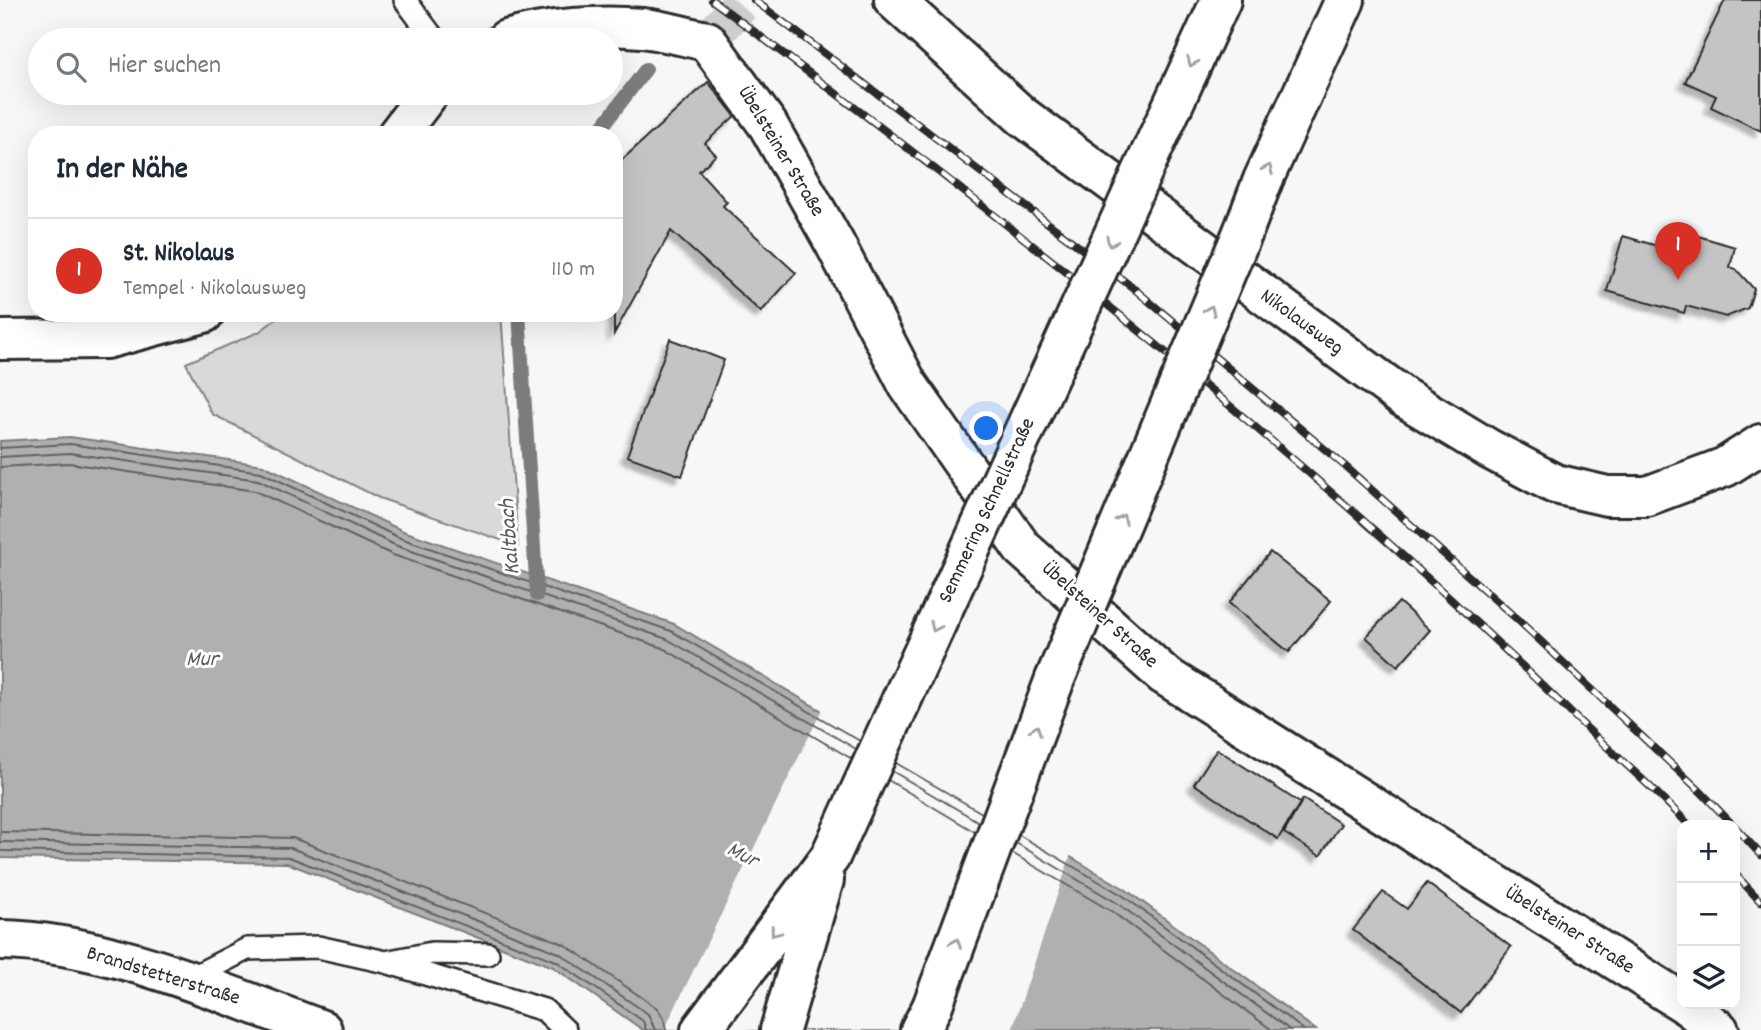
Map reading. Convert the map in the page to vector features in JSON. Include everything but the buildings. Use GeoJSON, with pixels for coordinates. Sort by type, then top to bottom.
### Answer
{"type":"FeatureCollection","features":[{"type":"Feature","properties":{"kind":"main road","name":"Nikolausweg"},"geometry":{"type":"LineString","coordinates":[[894,0],[1022,116],[1336,348],[1403,397],[1489,449],[1555,484],[1607,496],[1647,495],[1725,467],[1761,444]]}},
{"type":"Feature","properties":{"kind":"main road","name":"Semmering Schnellstraße"},"geometry":{"type":"LineString","coordinates":[[780,1030],[830,858],[1221,0]]}},
{"type":"Feature","properties":{"kind":"main road"},"geometry":{"type":"LineString","coordinates":[[927,1022],[1055,679],[1263,180],[1345,0]]}},
{"type":"Feature","properties":{"kind":"main road","name":"Übelsteiner Straße"},"geometry":{"type":"LineString","coordinates":[[586,28],[643,28],[711,37],[768,125],[835,244],[908,385],[1022,548],[1164,675],[1677,999]]}},
{"type":"Feature","properties":{"kind":"main road"},"geometry":{"type":"LineString","coordinates":[[404,126],[420,105]]}},
{"type":"Feature","properties":{"kind":"main road"},"geometry":{"type":"LineString","coordinates":[[0,340],[106,340],[171,322]]}},
{"type":"Feature","properties":{"kind":"main road"},"geometry":{"type":"LineString","coordinates":[[701,1030],[830,858]]}},
{"type":"Feature","properties":{"kind":"main road","name":"Brandstetterstraße"},"geometry":{"type":"LineString","coordinates":[[0,940],[89,952],[187,980],[322,1030]]}},
{"type":"Feature","properties":{"kind":"main road","name":"Übelsteiner Straße"},"geometry":{"type":"LineString","coordinates":[[1692,1009],[1719,1030]]}},
{"type":"Feature","properties":{"kind":"lane"},"geometry":{"type":"LineString","coordinates":[[405,0],[426,28]]}},
{"type":"Feature","properties":{"kind":"lane"},"geometry":{"type":"LineString","coordinates":[[187,980],[247,949],[318,947],[386,962],[544,1010],[565,1030]]}},
{"type":"Feature","properties":{"kind":"lane"},"geometry":{"type":"LineString","coordinates":[[386,962],[432,953],[488,954]]}},
{"type":"Feature","properties":{"kind":"shaded area"},"geometry":{"type":"Polygon","coordinates":[[[272,322],[502,322],[518,546],[379,498],[212,414],[186,363],[259,332],[272,322]]]}},
{"type":"Feature","properties":{"kind":"water","name":"Mur"},"geometry":{"type":"Polygon","coordinates":[[[70,437],[263,465],[403,531],[674,624],[1125,889],[1316,1030],[643,1030],[553,967],[287,863],[0,858],[0,441],[70,437]]]}},
{"type":"Feature","properties":{"kind":"pier"},"geometry":{"type":"Polygon","coordinates":[[[823,708],[1071,854],[1012,1030],[664,1030],[823,708]]]}},
{"type":"Feature","properties":{"kind":"waterway","name":"Kaltbach"},"geometry":{"type":"LineString","coordinates":[[623,99],[646,69]]}},
{"type":"Feature","properties":{"kind":"waterway","name":"Kaltbach"},"geometry":{"type":"LineString","coordinates":[[603,126],[619,105]]}},
{"type":"Feature","properties":{"kind":"waterway","name":"Kaltbach"},"geometry":{"type":"LineString","coordinates":[[520,322],[537,595]]}},
{"type":"Feature","properties":{"kind":"tunnel"},"geometry":{"type":"LineString","coordinates":[[715,33],[745,0]]}},
{"type":"Feature","properties":{"kind":"railway"},"geometry":{"type":"LineString","coordinates":[[712,0],[1045,255],[1262,433],[1471,618],[1684,820]]}},
{"type":"Feature","properties":{"kind":"railway"},"geometry":{"type":"LineString","coordinates":[[754,0],[1132,287],[1346,467],[1518,620],[1728,820]]}},
{"type":"Feature","properties":{"kind":"railway"},"geometry":{"type":"LineString","coordinates":[[1740,832],[1761,855]]}},
{"type":"Feature","properties":{"kind":"railway"},"geometry":{"type":"LineString","coordinates":[[1740,879],[1761,902]]}},
{"type":"Feature","properties":{"kind":"place","name":"St. Nikolaus"},"geometry":{"type":"Point","coordinates":[1678,280]}}]}
